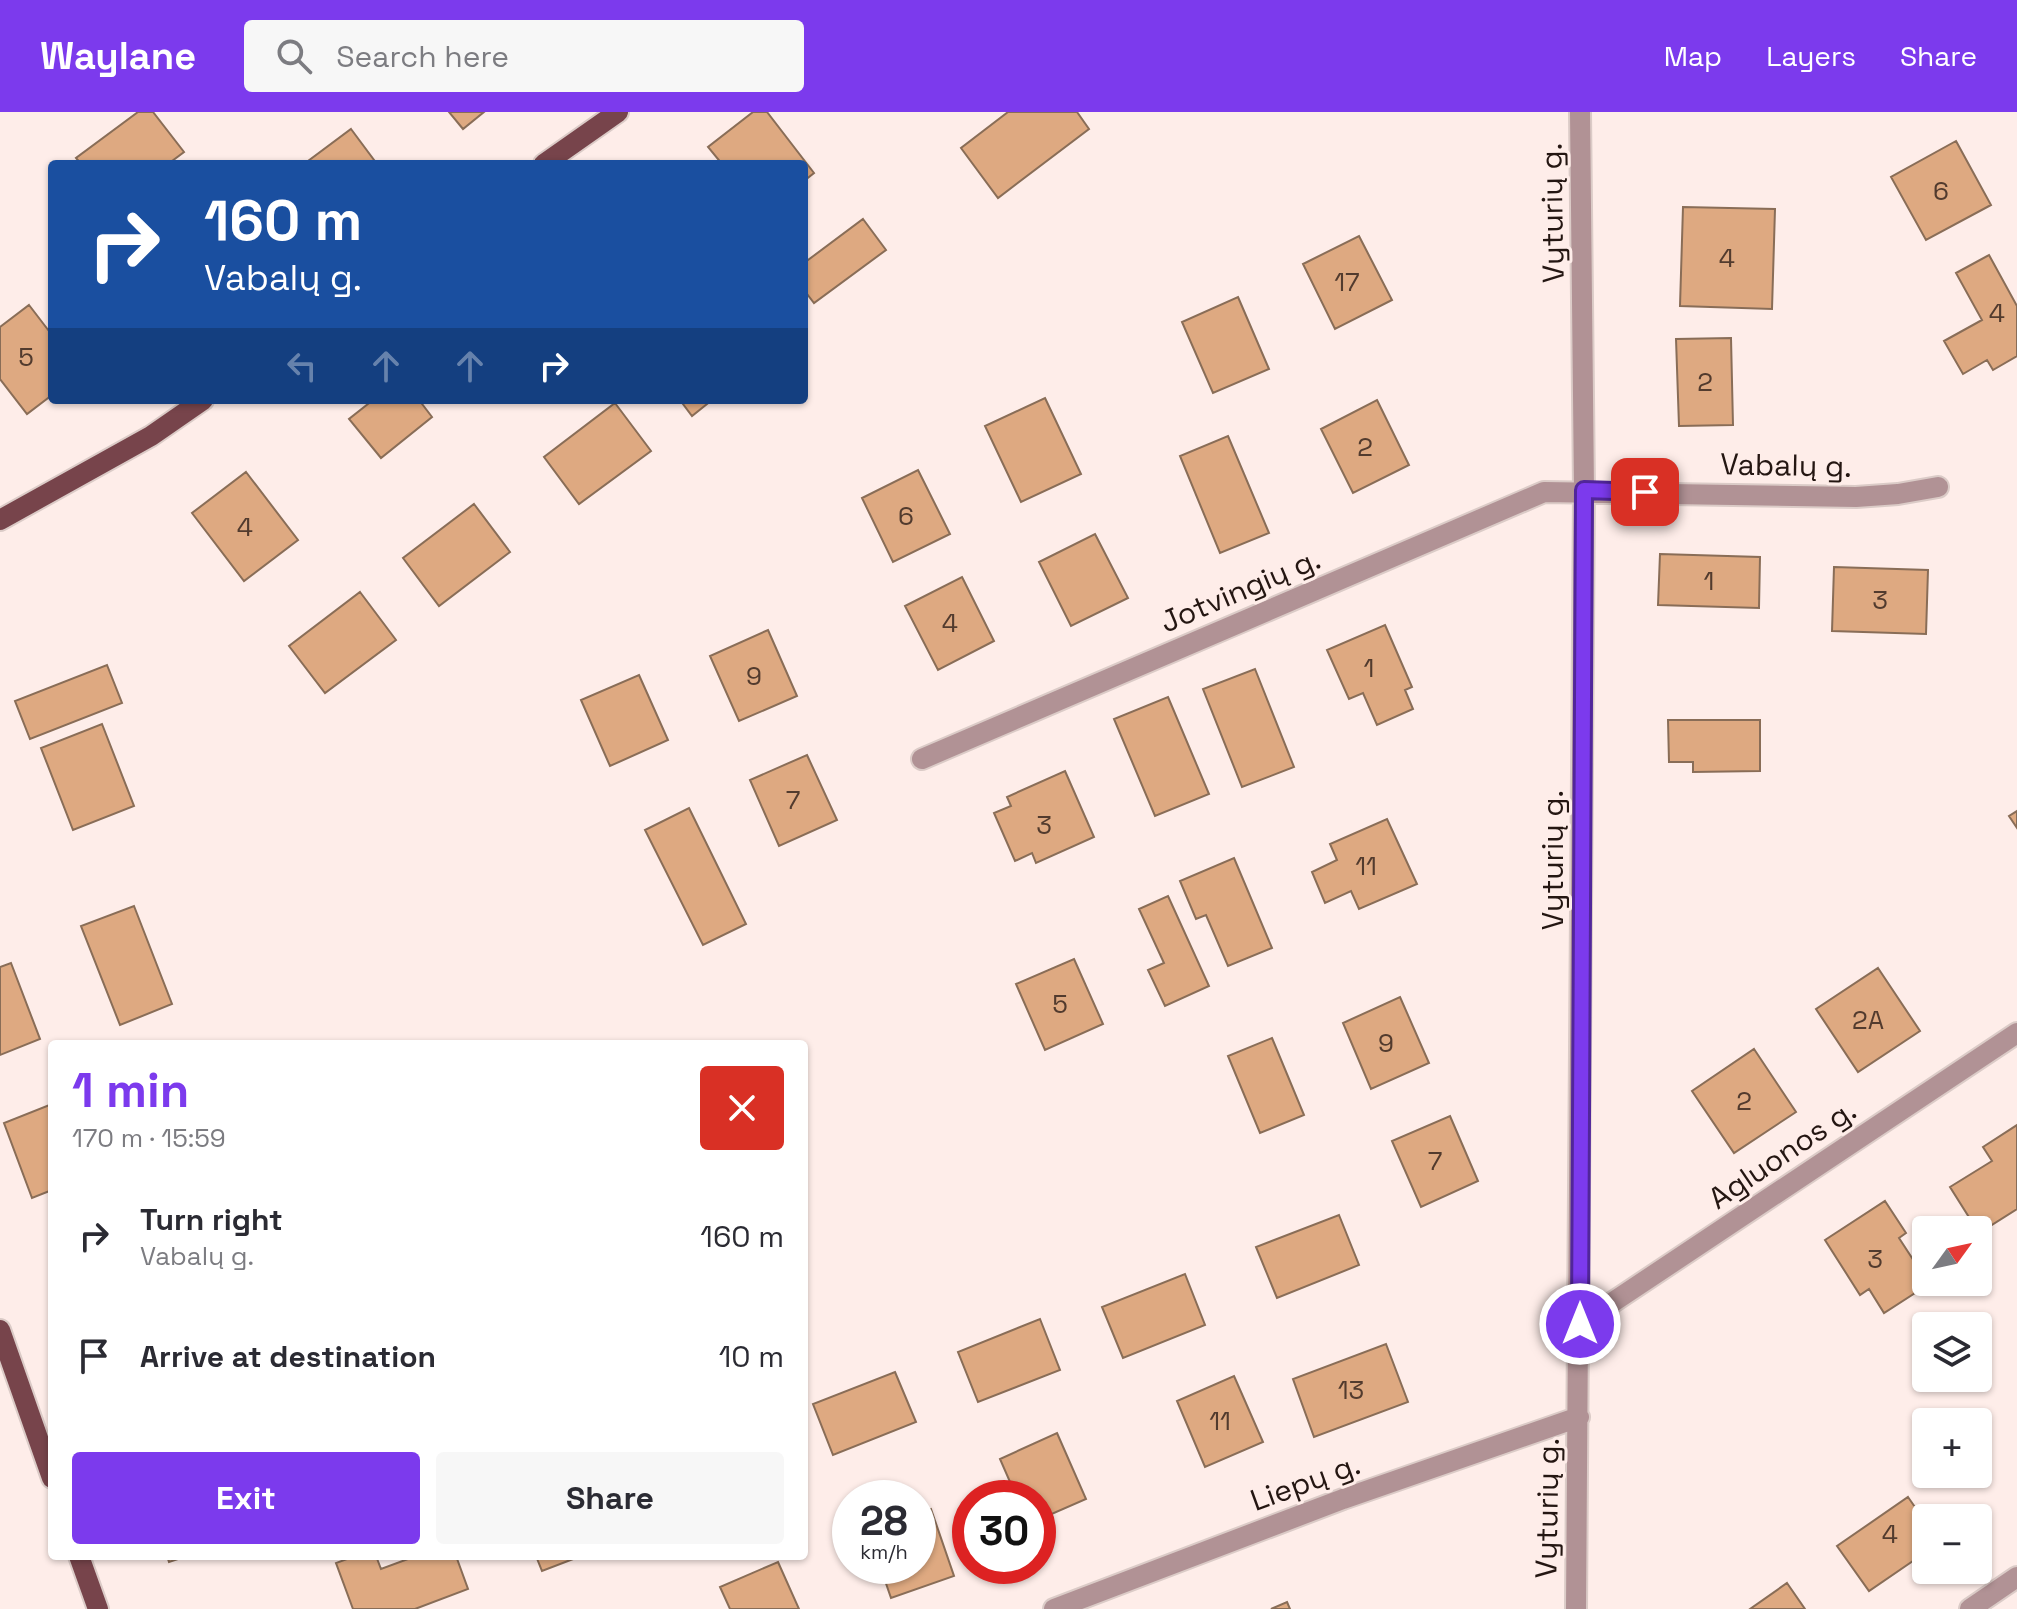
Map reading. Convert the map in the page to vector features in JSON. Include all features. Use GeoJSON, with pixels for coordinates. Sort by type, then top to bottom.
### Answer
{"type":"FeatureCollection","features":[{"type":"Feature","properties":{"kind":"main road"},"geometry":{"type":"LineString","coordinates":[[550,160],[618,112]]}},
{"type":"Feature","properties":{"kind":"main road"},"geometry":{"type":"LineString","coordinates":[[0,520],[151,436],[197,404]]}},
{"type":"Feature","properties":{"kind":"main road"},"geometry":{"type":"LineString","coordinates":[[0,1330],[48,1467]]}},
{"type":"Feature","properties":{"kind":"main road"},"geometry":{"type":"LineString","coordinates":[[80,1560],[98,1609]]}},
{"type":"Feature","properties":{"kind":"street","name":"Vyturių g."},"geometry":{"type":"LineString","coordinates":[[1576,1609],[1584,490],[1580,112]]}},
{"type":"Feature","properties":{"kind":"street","name":"Vabalų g."},"geometry":{"type":"LineString","coordinates":[[1584,490],[1856,497],[1938,487]]}},
{"type":"Feature","properties":{"kind":"street","name":"Jotvingių g."},"geometry":{"type":"LineString","coordinates":[[922,759],[1544,492],[1584,490]]}},
{"type":"Feature","properties":{"kind":"street","name":"Agluonos g."},"geometry":{"type":"LineString","coordinates":[[1580,1324],[2017,1033]]}},
{"type":"Feature","properties":{"kind":"street","name":"Liepų g."},"geometry":{"type":"LineString","coordinates":[[1054,1609],[1343,1499],[1579,1417]]}},
{"type":"Feature","properties":{"kind":"street"},"geometry":{"type":"LineString","coordinates":[[1970,1609],[2017,1577]]}},
{"type":"Feature","properties":{"kind":"building"},"geometry":{"type":"Polygon","coordinates":[[[138,112],[153,112],[184,152],[173,160],[76,158],[138,112]]]}},
{"type":"Feature","properties":{"kind":"building"},"geometry":{"type":"Polygon","coordinates":[[[449,112],[484,112],[463,129],[449,112]]]}},
{"type":"Feature","properties":{"kind":"building"},"geometry":{"type":"Polygon","coordinates":[[[753,112],[767,112],[804,160],[719,160],[708,147],[753,112]]]}},
{"type":"Feature","properties":{"kind":"building"},"geometry":{"type":"Polygon","coordinates":[[[1008,112],[1077,112],[1089,129],[998,198],[961,148],[1008,112]]]}},
{"type":"Feature","properties":{"kind":"building"},"geometry":{"type":"Polygon","coordinates":[[[351,129],[374,160],[309,160],[351,129]]]}},
{"type":"Feature","properties":{"kind":"building"},"geometry":{"type":"Polygon","coordinates":[[[1956,141],[1991,205],[1926,240],[1891,177],[1956,141]]]}},
{"type":"Feature","properties":{"kind":"building"},"geometry":{"type":"Polygon","coordinates":[[[1683,207],[1775,209],[1772,309],[1680,306],[1683,207]]]}},
{"type":"Feature","properties":{"kind":"building"},"geometry":{"type":"Polygon","coordinates":[[[863,219],[886,250],[814,303],[808,295],[808,260],[863,219]]]}},
{"type":"Feature","properties":{"kind":"building"},"geometry":{"type":"Polygon","coordinates":[[[1359,236],[1392,300],[1335,329],[1303,264],[1359,236]]]}},
{"type":"Feature","properties":{"kind":"building"},"geometry":{"type":"Polygon","coordinates":[[[1989,255],[2017,306],[2017,356],[1993,370],[1987,360],[1963,374],[1944,341],[1982,320],[1956,273],[1989,255]]]}},
{"type":"Feature","properties":{"kind":"building"},"geometry":{"type":"Polygon","coordinates":[[[1238,297],[1269,369],[1213,393],[1182,322],[1238,297]]]}},
{"type":"Feature","properties":{"kind":"building"},"geometry":{"type":"Polygon","coordinates":[[[29,305],[48,330],[48,398],[27,414],[0,379],[0,327],[29,305]]]}},
{"type":"Feature","properties":{"kind":"building"},"geometry":{"type":"Polygon","coordinates":[[[1731,338],[1733,425],[1679,426],[1676,339],[1731,338]]]}},
{"type":"Feature","properties":{"kind":"building"},"geometry":{"type":"Polygon","coordinates":[[[1045,398],[1081,474],[1021,502],[985,426],[1045,398]]]}},
{"type":"Feature","properties":{"kind":"building"},"geometry":{"type":"Polygon","coordinates":[[[1377,400],[1409,465],[1353,493],[1321,429],[1377,400]]]}},
{"type":"Feature","properties":{"kind":"building"},"geometry":{"type":"Polygon","coordinates":[[[368,404],[422,404],[432,417],[381,458],[349,419],[368,404]]]}},
{"type":"Feature","properties":{"kind":"building"},"geometry":{"type":"Polygon","coordinates":[[[614,404],[651,451],[579,504],[544,457],[614,404]]]}},
{"type":"Feature","properties":{"kind":"building"},"geometry":{"type":"Polygon","coordinates":[[[683,404],[707,404],[692,416],[683,404]]]}},
{"type":"Feature","properties":{"kind":"building"},"geometry":{"type":"Polygon","coordinates":[[[1228,436],[1269,533],[1220,553],[1180,456],[1228,436]]]}},
{"type":"Feature","properties":{"kind":"building"},"geometry":{"type":"Polygon","coordinates":[[[918,470],[950,534],[893,562],[862,498],[918,470]]]}},
{"type":"Feature","properties":{"kind":"building"},"geometry":{"type":"Polygon","coordinates":[[[246,472],[298,540],[244,581],[192,513],[246,472]]]}},
{"type":"Feature","properties":{"kind":"building"},"geometry":{"type":"Polygon","coordinates":[[[474,504],[510,552],[439,606],[403,558],[474,504]]]}},
{"type":"Feature","properties":{"kind":"building"},"geometry":{"type":"Polygon","coordinates":[[[1095,534],[1128,598],[1071,626],[1039,562],[1095,534]]]}},
{"type":"Feature","properties":{"kind":"building"},"geometry":{"type":"Polygon","coordinates":[[[1660,554],[1760,557],[1759,608],[1658,605],[1660,554]]]}},
{"type":"Feature","properties":{"kind":"building"},"geometry":{"type":"Polygon","coordinates":[[[1834,567],[1928,570],[1926,634],[1832,631],[1834,567]]]}},
{"type":"Feature","properties":{"kind":"building"},"geometry":{"type":"Polygon","coordinates":[[[962,577],[994,641],[938,670],[905,606],[962,577]]]}},
{"type":"Feature","properties":{"kind":"building"},"geometry":{"type":"Polygon","coordinates":[[[360,592],[396,640],[325,693],[289,646],[360,592]]]}},
{"type":"Feature","properties":{"kind":"building"},"geometry":{"type":"Polygon","coordinates":[[[1385,625],[1412,687],[1405,690],[1413,709],[1377,725],[1363,693],[1349,699],[1327,650],[1385,625]]]}},
{"type":"Feature","properties":{"kind":"building"},"geometry":{"type":"Polygon","coordinates":[[[768,630],[797,696],[739,721],[710,656],[768,630]]]}},
{"type":"Feature","properties":{"kind":"building"},"geometry":{"type":"Polygon","coordinates":[[[107,665],[122,703],[30,739],[15,701],[107,665]]]}},
{"type":"Feature","properties":{"kind":"building"},"geometry":{"type":"Polygon","coordinates":[[[1255,669],[1294,767],[1242,787],[1203,689],[1255,669]]]}},
{"type":"Feature","properties":{"kind":"building"},"geometry":{"type":"Polygon","coordinates":[[[639,675],[668,740],[610,766],[581,700],[639,675]]]}},
{"type":"Feature","properties":{"kind":"building"},"geometry":{"type":"Polygon","coordinates":[[[1168,697],[1209,794],[1155,816],[1114,719],[1168,697]]]}},
{"type":"Feature","properties":{"kind":"building"},"geometry":{"type":"Polygon","coordinates":[[[1668,720],[1760,720],[1760,771],[1693,772],[1693,762],[1669,762],[1668,720]]]}},
{"type":"Feature","properties":{"kind":"building"},"geometry":{"type":"Polygon","coordinates":[[[102,724],[134,806],[73,830],[41,748],[102,724]]]}},
{"type":"Feature","properties":{"kind":"building"},"geometry":{"type":"Polygon","coordinates":[[[807,755],[837,820],[779,846],[750,780],[807,755]]]}},
{"type":"Feature","properties":{"kind":"building"},"geometry":{"type":"Polygon","coordinates":[[[1065,771],[1094,837],[1036,863],[1032,853],[1015,861],[994,813],[1011,806],[1007,797],[1065,771]]]}},
{"type":"Feature","properties":{"kind":"building"},"geometry":{"type":"Polygon","coordinates":[[[689,808],[746,924],[703,945],[645,830],[689,808]]]}},
{"type":"Feature","properties":{"kind":"building"},"geometry":{"type":"Polygon","coordinates":[[[2017,811],[2017,828],[2009,816],[2017,811]]]}},
{"type":"Feature","properties":{"kind":"building"},"geometry":{"type":"Polygon","coordinates":[[[1387,819],[1417,884],[1359,909],[1351,891],[1325,903],[1312,872],[1337,860],[1330,844],[1387,819]]]}},
{"type":"Feature","properties":{"kind":"building"},"geometry":{"type":"Polygon","coordinates":[[[1234,858],[1272,948],[1228,966],[1206,915],[1196,919],[1180,881],[1234,858]]]}},
{"type":"Feature","properties":{"kind":"building"},"geometry":{"type":"Polygon","coordinates":[[[1168,896],[1209,986],[1165,1006],[1148,970],[1164,963],[1139,909],[1168,896]]]}},
{"type":"Feature","properties":{"kind":"building"},"geometry":{"type":"Polygon","coordinates":[[[134,906],[172,1004],[120,1025],[81,926],[134,906]]]}},
{"type":"Feature","properties":{"kind":"building"},"geometry":{"type":"Polygon","coordinates":[[[1074,959],[1103,1024],[1045,1050],[1016,984],[1074,959]]]}},
{"type":"Feature","properties":{"kind":"building"},"geometry":{"type":"Polygon","coordinates":[[[11,963],[40,1039],[0,1055],[0,967],[11,963]]]}},
{"type":"Feature","properties":{"kind":"building"},"geometry":{"type":"Polygon","coordinates":[[[1878,968],[1920,1031],[1858,1072],[1816,1009],[1878,968]]]}},
{"type":"Feature","properties":{"kind":"building"},"geometry":{"type":"Polygon","coordinates":[[[1400,997],[1429,1063],[1371,1089],[1343,1023],[1400,997]]]}},
{"type":"Feature","properties":{"kind":"building"},"geometry":{"type":"Polygon","coordinates":[[[1272,1038],[1304,1115],[1260,1133],[1228,1056],[1272,1038]]]}},
{"type":"Feature","properties":{"kind":"building"},"geometry":{"type":"Polygon","coordinates":[[[1754,1049],[1796,1112],[1734,1153],[1692,1091],[1754,1049]]]}},
{"type":"Feature","properties":{"kind":"building"},"geometry":{"type":"Polygon","coordinates":[[[48,1106],[48,1192],[32,1198],[4,1123],[48,1106]]]}},
{"type":"Feature","properties":{"kind":"building"},"geometry":{"type":"Polygon","coordinates":[[[1450,1116],[1478,1181],[1421,1207],[1392,1141],[1450,1116]]]}},
{"type":"Feature","properties":{"kind":"building"},"geometry":{"type":"Polygon","coordinates":[[[2017,1125],[2017,1209],[1992,1225],[1992,1216],[1968,1216],[1950,1187],[1992,1161],[1983,1147],[2017,1125]]]}},
{"type":"Feature","properties":{"kind":"building"},"geometry":{"type":"Polygon","coordinates":[[[1885,1201],[1906,1233],[1899,1238],[1912,1258],[1912,1295],[1884,1313],[1869,1289],[1860,1295],[1825,1240],[1885,1201]]]}},
{"type":"Feature","properties":{"kind":"building"},"geometry":{"type":"Polygon","coordinates":[[[1339,1215],[1359,1265],[1277,1298],[1256,1247],[1339,1215]]]}},
{"type":"Feature","properties":{"kind":"building"},"geometry":{"type":"Polygon","coordinates":[[[1185,1274],[1205,1325],[1123,1358],[1102,1307],[1185,1274]]]}},
{"type":"Feature","properties":{"kind":"building"},"geometry":{"type":"Polygon","coordinates":[[[1040,1319],[1060,1370],[978,1402],[958,1352],[1040,1319]]]}},
{"type":"Feature","properties":{"kind":"building"},"geometry":{"type":"Polygon","coordinates":[[[1386,1344],[1408,1402],[1314,1437],[1293,1379],[1386,1344]]]}},
{"type":"Feature","properties":{"kind":"building"},"geometry":{"type":"Polygon","coordinates":[[[895,1372],[916,1422],[833,1455],[813,1404],[895,1372]]]}},
{"type":"Feature","properties":{"kind":"building"},"geometry":{"type":"Polygon","coordinates":[[[1234,1376],[1263,1442],[1205,1467],[1177,1401],[1234,1376]]]}},
{"type":"Feature","properties":{"kind":"building"},"geometry":{"type":"Polygon","coordinates":[[[1057,1433],[1086,1499],[1056,1512],[1056,1480],[1009,1480],[1000,1459],[1057,1433]]]}},
{"type":"Feature","properties":{"kind":"building"},"geometry":{"type":"Polygon","coordinates":[[[1908,1497],[1913,1504],[1912,1562],[1869,1591],[1837,1546],[1908,1497]]]}},
{"type":"Feature","properties":{"kind":"building"},"geometry":{"type":"Polygon","coordinates":[[[936,1524],[952,1570],[952,1577],[936,1582],[936,1524]]]}},
{"type":"Feature","properties":{"kind":"building"},"geometry":{"type":"Polygon","coordinates":[[[344,1560],[378,1560],[381,1569],[405,1560],[457,1560],[468,1589],[415,1609],[353,1609],[336,1563],[344,1560]]]}},
{"type":"Feature","properties":{"kind":"building"},"geometry":{"type":"Polygon","coordinates":[[[538,1560],[571,1560],[542,1571],[538,1560]]]}},
{"type":"Feature","properties":{"kind":"building"},"geometry":{"type":"Polygon","coordinates":[[[778,1562],[799,1609],[730,1609],[720,1587],[778,1562]]]}},
{"type":"Feature","properties":{"kind":"building"},"geometry":{"type":"Polygon","coordinates":[[[1787,1583],[1805,1609],[1750,1609],[1787,1583]]]}},
{"type":"Feature","properties":{"kind":"building"},"geometry":{"type":"Polygon","coordinates":[[[886,1584],[931,1584],[891,1598],[886,1584]]]}},
{"type":"Feature","properties":{"kind":"building"},"geometry":{"type":"Polygon","coordinates":[[[1287,1602],[1290,1609],[1271,1609],[1287,1602]]]}},
{"type":"Feature","properties":{"kind":"route"},"geometry":{"type":"LineString","coordinates":[[1580,1324],[1584,490],[1645,492]]}}]}
